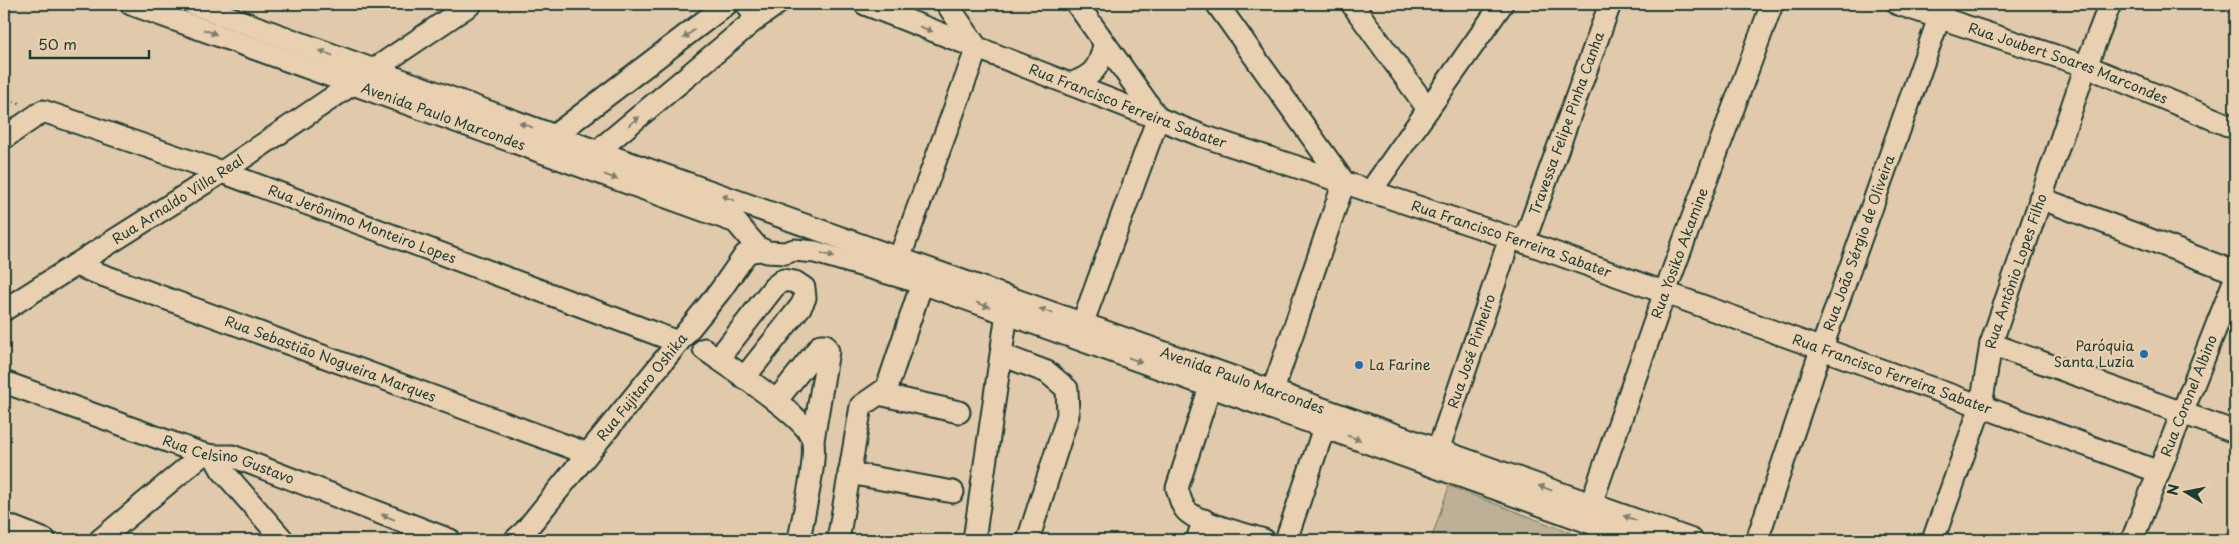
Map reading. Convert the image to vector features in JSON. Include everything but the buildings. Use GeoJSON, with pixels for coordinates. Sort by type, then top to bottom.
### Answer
{"type":"FeatureCollection","features":[{"type":"Feature","properties":{"kind":"street","name":"Avenida Paulo Marcondes"},"geometry":{"type":"LineString","coordinates":[[131,4],[351,84],[784,218],[899,259],[1210,387],[1270,400],[1324,428],[1591,504],[1692,540]]}},
{"type":"Feature","properties":{"kind":"street","name":"Avenida Paulo Marcondes"},"geometry":{"type":"LineString","coordinates":[[193,4],[372,70],[550,145]]}},
{"type":"Feature","properties":{"kind":"street","name":"Rua Arnaldo Villa Real"},"geometry":{"type":"LineString","coordinates":[[4,310],[222,172],[471,4]]}},
{"type":"Feature","properties":{"kind":"street"},"geometry":{"type":"LineString","coordinates":[[550,145],[727,4]]}},
{"type":"Feature","properties":{"kind":"street"},"geometry":{"type":"LineString","coordinates":[[594,160],[606,144],[752,11],[777,4]]}},
{"type":"Feature","properties":{"kind":"street"},"geometry":{"type":"LineString","coordinates":[[872,7],[897,8],[904,4]]}},
{"type":"Feature","properties":{"kind":"street"},"geometry":{"type":"LineString","coordinates":[[899,259],[977,48],[947,4]]}},
{"type":"Feature","properties":{"kind":"street"},"geometry":{"type":"LineString","coordinates":[[1077,4],[1158,118],[1079,332]]}},
{"type":"Feature","properties":{"kind":"street"},"geometry":{"type":"LineString","coordinates":[[1217,4],[1344,182],[1270,400]]}},
{"type":"Feature","properties":{"kind":"street"},"geometry":{"type":"LineString","coordinates":[[1352,4],[1428,109]]}},
{"type":"Feature","properties":{"kind":"street","name":"Travessa Felipe Pinha Canha"},"geometry":{"type":"LineString","coordinates":[[1517,240],[1610,4]]}},
{"type":"Feature","properties":{"kind":"street","name":"Rua Yosiko Akamine"},"geometry":{"type":"LineString","coordinates":[[1591,504],[1665,292],[1772,4]]}},
{"type":"Feature","properties":{"kind":"street","name":"Rua Joubert Soares Marcondes"},"geometry":{"type":"LineString","coordinates":[[1898,4],[1941,10],[2086,66],[2235,128]]}},
{"type":"Feature","properties":{"kind":"street","name":"Rua Antônio Lopes Filho"},"geometry":{"type":"LineString","coordinates":[[1933,540],[1981,406],[1991,344],[2086,66],[2110,4]]}},
{"type":"Feature","properties":{"kind":"street","name":"Rua Francisco Ferreira Sabater"},"geometry":{"type":"LineString","coordinates":[[872,7],[1203,136],[1517,240],[1665,292],[2159,472]]}},
{"type":"Feature","properties":{"kind":"street"},"geometry":{"type":"LineString","coordinates":[[1370,192],[1428,109],[1495,7]]}},
{"type":"Feature","properties":{"kind":"street","name":"Rua João Sérgio de Oliveira"},"geometry":{"type":"LineString","coordinates":[[1757,540],[1821,350],[1941,10]]}},
{"type":"Feature","properties":{"kind":"street"},"geometry":{"type":"LineString","coordinates":[[1070,84],[1086,78],[1094,70],[1101,60],[1104,44]]}},
{"type":"Feature","properties":{"kind":"street","name":"Rua Jerônimo Monteiro Lopes"},"geometry":{"type":"LineString","coordinates":[[4,138],[43,111],[222,172],[678,342]]}},
{"type":"Feature","properties":{"kind":"street","name":"Avenida Paulo Marcondes"},"geometry":{"type":"LineString","coordinates":[[594,160],[736,222],[755,245],[785,253],[794,250],[815,252],[922,283],[1007,314],[1079,332],[1435,459],[1594,533],[1639,540]]}},
{"type":"Feature","properties":{"kind":"street"},"geometry":{"type":"LineString","coordinates":[[2040,198],[2235,272]]}},
{"type":"Feature","properties":{"kind":"street"},"geometry":{"type":"LineString","coordinates":[[755,245],[749,229],[754,218],[764,214],[784,218],[801,230],[798,244],[794,250]]}},
{"type":"Feature","properties":{"kind":"street","name":"Rua José Pinheiro"},"geometry":{"type":"LineString","coordinates":[[1435,459],[1517,240]]}},
{"type":"Feature","properties":{"kind":"street","name":"Rua Fujitaro Oshika"},"geometry":{"type":"LineString","coordinates":[[520,537],[586,453],[678,342],[745,255],[755,245]]}},
{"type":"Feature","properties":{"kind":"street","name":"Rua Sebastião Nogueira Marques"},"geometry":{"type":"LineString","coordinates":[[75,265],[586,453]]}},
{"type":"Feature","properties":{"kind":"street","name":"Rua Coronel Albino"},"geometry":{"type":"LineString","coordinates":[[2132,540],[2235,279]]}},
{"type":"Feature","properties":{"kind":"street"},"geometry":{"type":"LineString","coordinates":[[744,378],[802,306],[805,298],[804,288],[795,282],[783,280],[774,287],[711,354],[744,378],[776,401],[800,422],[813,440]]}},
{"type":"Feature","properties":{"kind":"street"},"geometry":{"type":"LineString","coordinates":[[838,540],[861,406],[887,388],[922,283]]}},
{"type":"Feature","properties":{"kind":"street"},"geometry":{"type":"LineString","coordinates":[[974,540],[1007,314]]}},
{"type":"Feature","properties":{"kind":"street"},"geometry":{"type":"LineString","coordinates":[[1991,344],[2235,432]]}},
{"type":"Feature","properties":{"kind":"street"},"geometry":{"type":"LineString","coordinates":[[776,401],[821,345],[825,345],[828,351],[799,540]]}},
{"type":"Feature","properties":{"kind":"street"},"geometry":{"type":"LineString","coordinates":[[1002,355],[1047,372],[1067,389],[1068,415],[1028,540]]}},
{"type":"Feature","properties":{"kind":"street","name":"Rua Celsino Gustavo"},"geometry":{"type":"LineString","coordinates":[[4,382],[209,455],[232,456],[450,540]]}},
{"type":"Feature","properties":{"kind":"street"},"geometry":{"type":"LineString","coordinates":[[1210,387],[1177,488],[1181,503],[1189,513],[1204,520],[1264,540]]}},
{"type":"Feature","properties":{"kind":"street"},"geometry":{"type":"LineString","coordinates":[[879,394],[960,412]]}},
{"type":"Feature","properties":{"kind":"street"},"geometry":{"type":"LineString","coordinates":[[1286,540],[1324,428]]}},
{"type":"Feature","properties":{"kind":"street"},"geometry":{"type":"LineString","coordinates":[[104,539],[209,455],[283,540]]}},
{"type":"Feature","properties":{"kind":"street"},"geometry":{"type":"LineString","coordinates":[[849,473],[953,492]]}},
{"type":"Feature","properties":{"kind":"street"},"geometry":{"type":"LineString","coordinates":[[245,497],[256,480],[280,474]]}},
{"type":"Feature","properties":{"kind":"street"},"geometry":{"type":"LineString","coordinates":[[1591,504],[1594,533]]}},
{"type":"Feature","properties":{"kind":"street"},"geometry":{"type":"LineString","coordinates":[[1197,540],[1204,520]]}},
{"type":"Feature","properties":{"kind":"street"},"geometry":{"type":"LineString","coordinates":[[4,524],[45,540]]}},
{"type":"Feature","properties":{"kind":"shaded area"},"geometry":{"type":"Polygon","coordinates":[[[1449,486],[1571,533],[1574,540],[1431,540],[1449,486]]]}},
{"type":"Feature","properties":{"kind":"place","name":"Paróquia Santa Luzia"},"geometry":{"type":"Point","coordinates":[2144,354]}},
{"type":"Feature","properties":{"kind":"place","name":"La Farine"},"geometry":{"type":"Point","coordinates":[1359,365]}}]}
